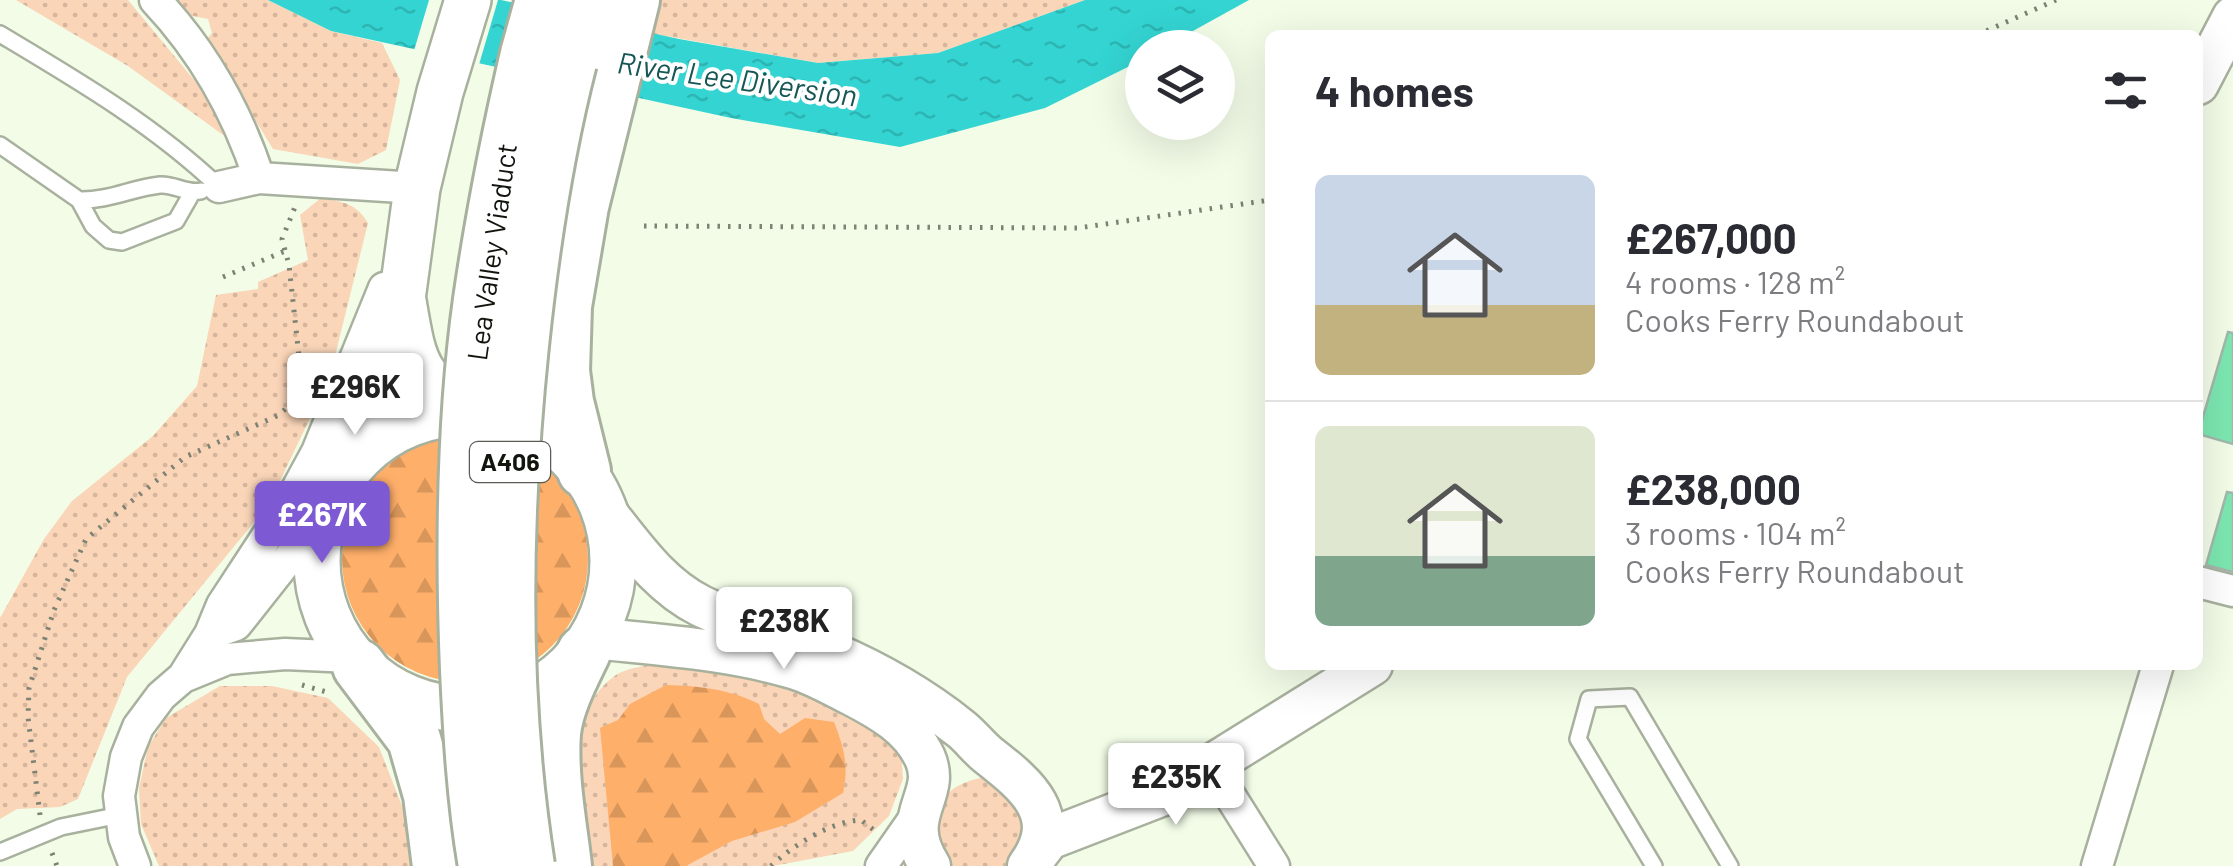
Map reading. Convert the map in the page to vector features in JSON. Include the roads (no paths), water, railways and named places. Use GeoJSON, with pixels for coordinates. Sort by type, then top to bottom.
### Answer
{"type":"FeatureCollection","features":[{"type":"Feature","properties":{"kind":"highway","name":"Lea Valley Viaduct"},"geometry":{"type":"LineString","coordinates":[[485,866],[470,726],[464,587],[465,471],[480,303],[502,166],[542,0]]}},
{"type":"Feature","properties":{"kind":"highway","name":"Lea Valley Viaduct"},"geometry":{"type":"LineString","coordinates":[[528,866],[511,693],[510,457],[533,243],[562,93],[586,0]]}},
{"type":"Feature","properties":{"kind":"highway","name":"A406"},"geometry":{"type":"LineString","coordinates":[[595,491],[567,402],[565,306],[582,206],[634,0]]}},
{"type":"Feature","properties":{"kind":"highway"},"geometry":{"type":"LineString","coordinates":[[564,866],[555,786],[554,730],[566,688],[588,645]]}},
{"type":"Feature","properties":{"kind":"highway"},"geometry":{"type":"LineString","coordinates":[[348,673],[414,739],[430,794],[440,866]]}},
{"type":"Feature","properties":{"kind":"main road"},"geometry":{"type":"LineString","coordinates":[[402,299],[411,351],[425,380],[443,394],[484,413],[535,429],[559,445],[595,491],[614,552],[609,599],[588,645],[569,668],[537,692],[494,708],[454,710],[417,703],[348,673],[321,601],[316,549],[324,514],[348,469],[402,299],[416,197],[440,92],[468,0]]}},
{"type":"Feature","properties":{"kind":"main road"},"geometry":{"type":"LineString","coordinates":[[348,469],[379,440],[404,425],[448,413],[484,413]]}},
{"type":"Feature","properties":{"kind":"street"},"geometry":{"type":"LineString","coordinates":[[155,0],[182,29],[224,93],[258,178]]}},
{"type":"Feature","properties":{"kind":"street"},"geometry":{"type":"LineString","coordinates":[[2203,74],[2233,17]]}},
{"type":"Feature","properties":{"kind":"street"},"geometry":{"type":"LineString","coordinates":[[136,866],[124,838],[120,815],[126,758],[138,727],[161,696],[183,677],[210,634],[222,605],[317,452],[359,354],[416,197],[302,180],[258,178],[206,190]]}},
{"type":"Feature","properties":{"kind":"street"},"geometry":{"type":"LineString","coordinates":[[595,491],[669,587],[700,606],[830,652],[897,684],[964,731],[1044,804],[1106,818]]}},
{"type":"Feature","properties":{"kind":"street"},"geometry":{"type":"LineString","coordinates":[[210,634],[236,625],[324,514]]}},
{"type":"Feature","properties":{"kind":"street"},"geometry":{"type":"LineString","coordinates":[[2203,583],[2233,591]]}},
{"type":"Feature","properties":{"kind":"street"},"geometry":{"type":"LineString","coordinates":[[588,645],[720,652],[792,667],[882,710],[913,738],[926,760],[931,779],[916,833],[930,866]]}},
{"type":"Feature","properties":{"kind":"street"},"geometry":{"type":"LineString","coordinates":[[183,677],[228,658],[285,654],[348,673]]}},
{"type":"Feature","properties":{"kind":"street"},"geometry":{"type":"LineString","coordinates":[[1032,861],[1049,839],[1163,795],[1364,670]]}},
{"type":"Feature","properties":{"kind":"street"},"geometry":{"type":"LineString","coordinates":[[2097,866],[2156,670]]}},
{"type":"Feature","properties":{"kind":"street"},"geometry":{"type":"LineString","coordinates":[[881,866],[940,778],[959,767],[980,764],[1002,768],[1026,785],[1041,811],[1042,834],[1032,861]]}},
{"type":"Feature","properties":{"kind":"street"},"geometry":{"type":"LineString","coordinates":[[1212,767],[1274,866]]}},
{"type":"Feature","properties":{"kind":"lane"},"geometry":{"type":"LineString","coordinates":[[0,34],[178,148],[206,190]]}},
{"type":"Feature","properties":{"kind":"lane"},"geometry":{"type":"LineString","coordinates":[[0,144],[78,200],[101,234],[122,242],[176,221],[206,190]]}},
{"type":"Feature","properties":{"kind":"lane"},"geometry":{"type":"LineString","coordinates":[[78,200],[105,200],[164,184],[206,190]]}},
{"type":"Feature","properties":{"kind":"lane"},"geometry":{"type":"LineString","coordinates":[[1654,866],[1578,739],[1589,698],[1630,697],[1730,866]]}},
{"type":"Feature","properties":{"kind":"lane"},"geometry":{"type":"LineString","coordinates":[[0,852],[43,833],[120,815]]}},
{"type":"Feature","properties":{"kind":"water","name":"River Lee Diversion"},"geometry":{"type":"Polygon","coordinates":[[[268,0],[501,0],[679,39],[818,63],[938,53],[1085,0],[1249,0],[1195,30],[1125,30],[1125,68],[1045,108],[900,147],[731,118],[331,31],[268,0]]]}}]}
